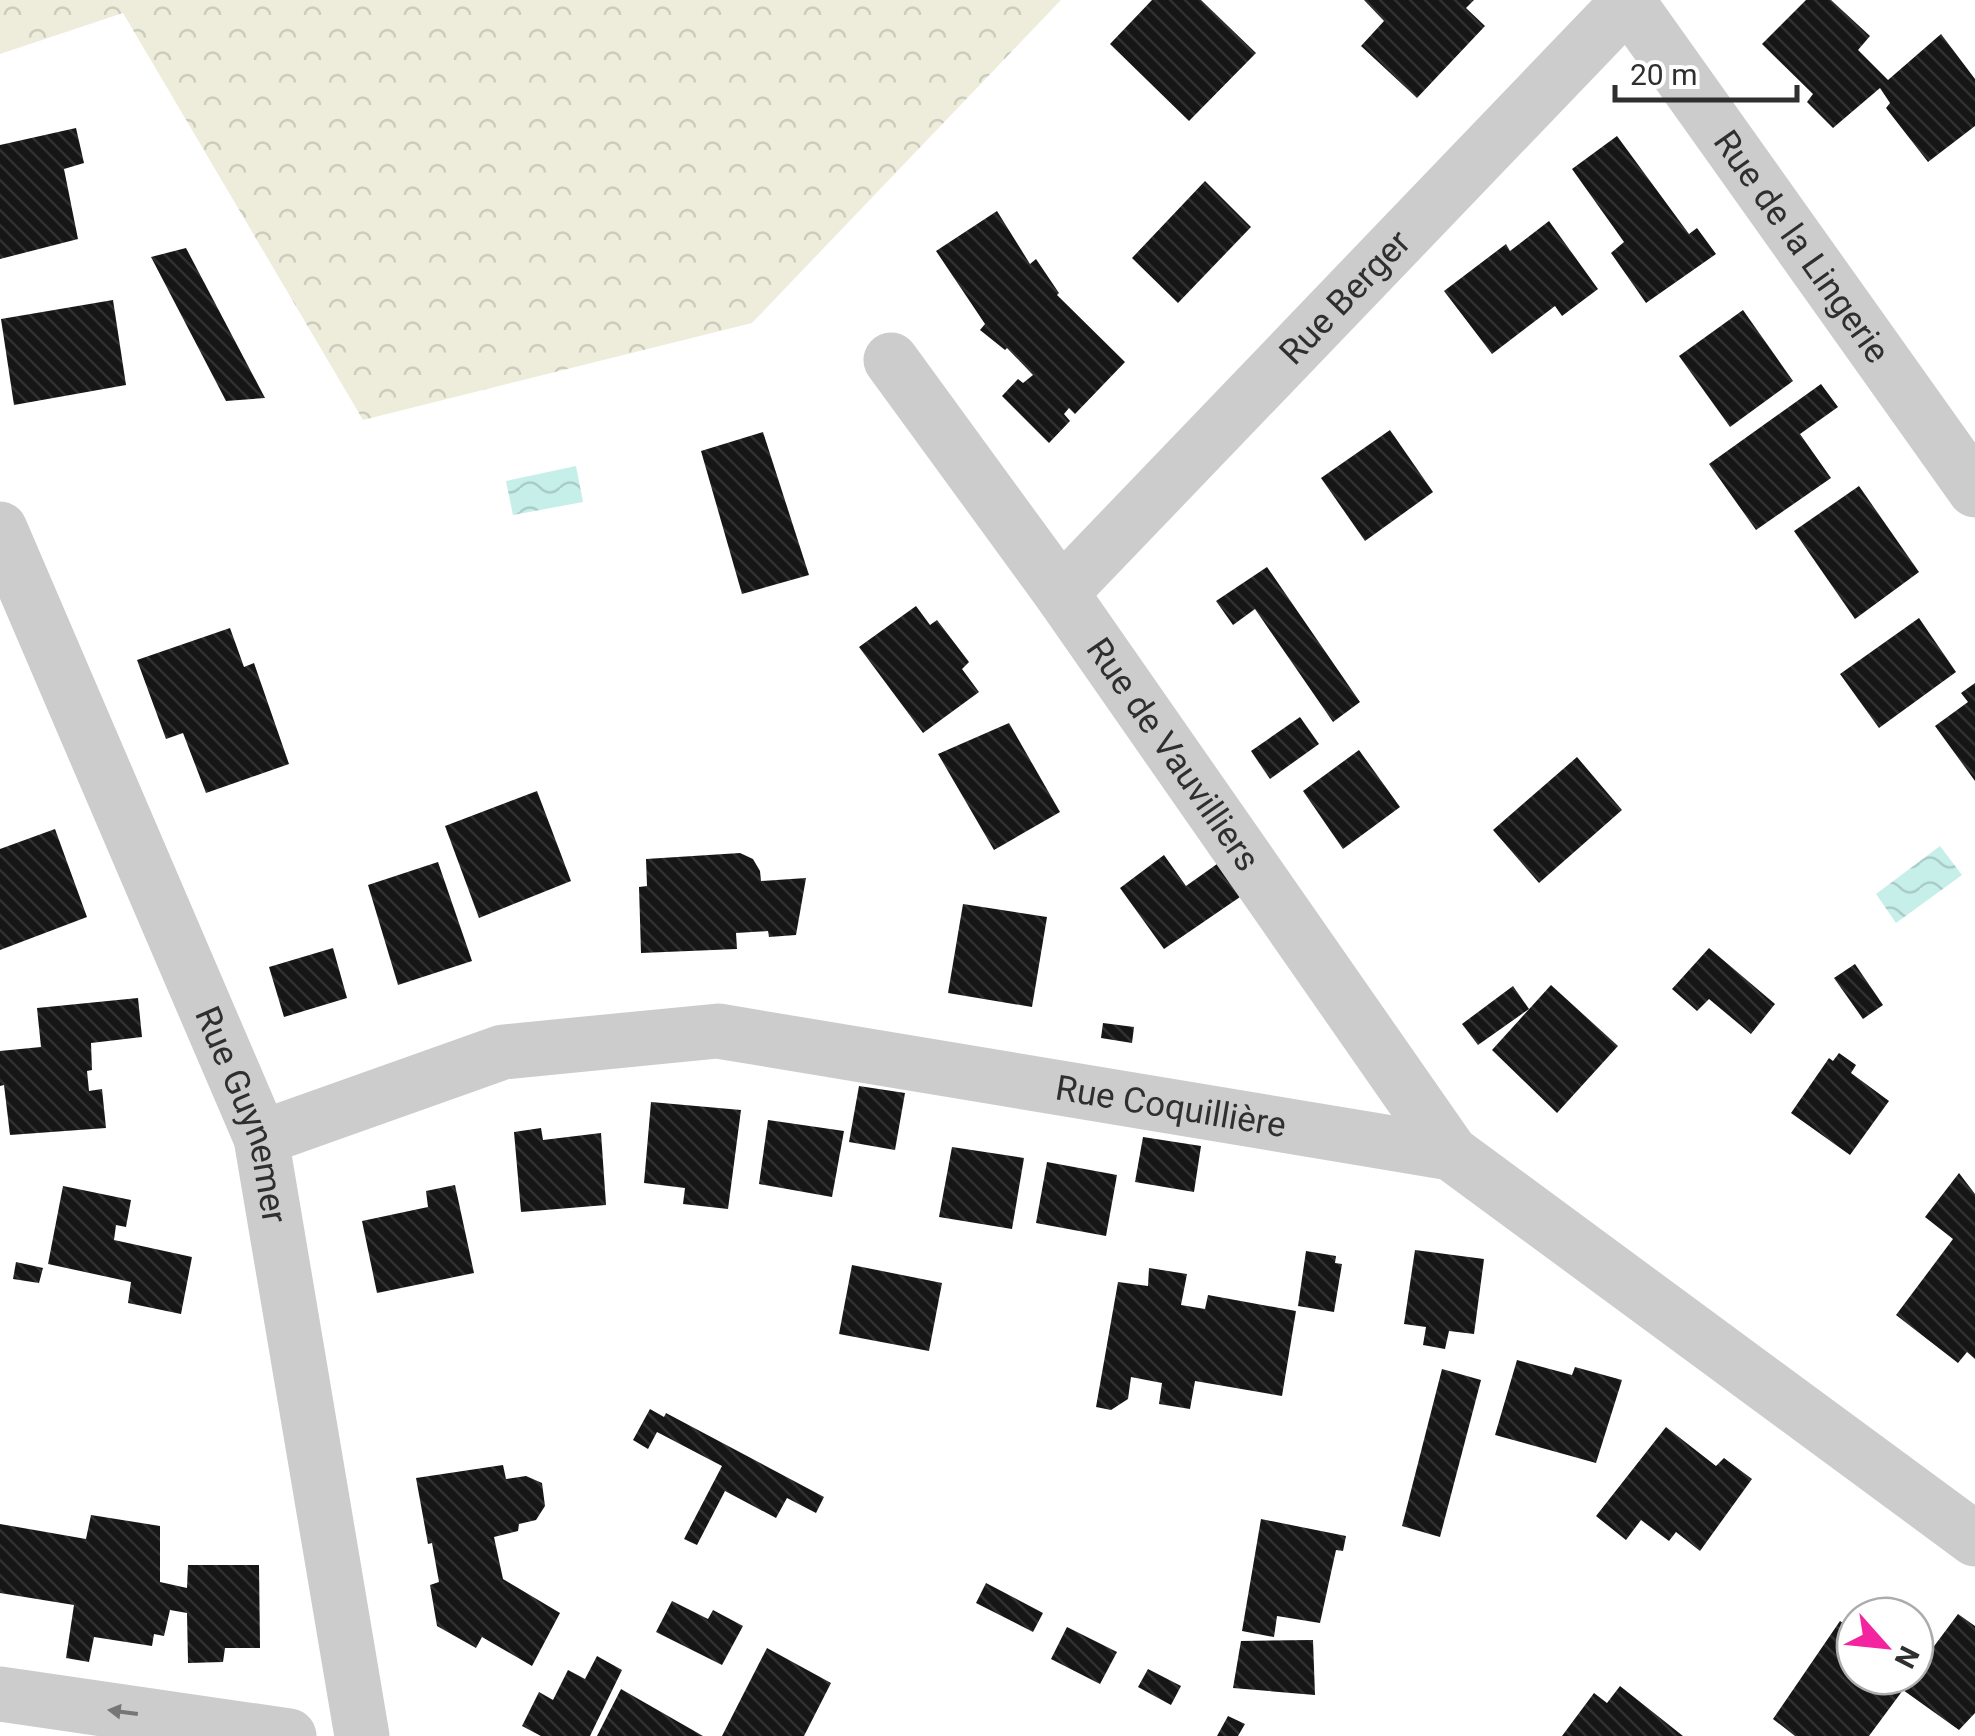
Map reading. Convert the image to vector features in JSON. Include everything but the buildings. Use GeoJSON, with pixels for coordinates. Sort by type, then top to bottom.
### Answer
{"type":"FeatureCollection","features":[{"type":"Feature","properties":{"kind":"street","name":"Rue de la Lingerie"},"geometry":{"type":"LineString","coordinates":[[1629,1],[1975,490]]}},
{"type":"Feature","properties":{"kind":"street","name":"Rue Berger"},"geometry":{"type":"LineString","coordinates":[[1061,593],[1629,1]]}},
{"type":"Feature","properties":{"kind":"street","name":"Rue de Vauvilliers"},"geometry":{"type":"LineString","coordinates":[[891,360],[1061,593],[1451,1153]]}},
{"type":"Feature","properties":{"kind":"street","name":"Rue Guynemer"},"geometry":{"type":"LineString","coordinates":[[0,529],[261,1138],[362,1736]]}},
{"type":"Feature","properties":{"kind":"street","name":"Rue Coquillière"},"geometry":{"type":"LineString","coordinates":[[261,1138],[504,1052],[718,1030],[1451,1153],[1975,1539]]}},
{"type":"Feature","properties":{"kind":"street"},"geometry":{"type":"LineString","coordinates":[[0,1694],[289,1736]]}},
{"type":"Feature","properties":{"kind":"green space"},"geometry":{"type":"Polygon","coordinates":[[[0,0],[1061,0],[752,323],[363,420],[123,13],[0,54],[0,0]]]}},
{"type":"Feature","properties":{"kind":"water"},"geometry":{"type":"Polygon","coordinates":[[[576,466],[583,502],[513,515],[506,481],[576,466]]]}},
{"type":"Feature","properties":{"kind":"water"},"geometry":{"type":"Polygon","coordinates":[[[1940,846],[1962,875],[1896,923],[1876,894],[1940,846]]]}}]}
